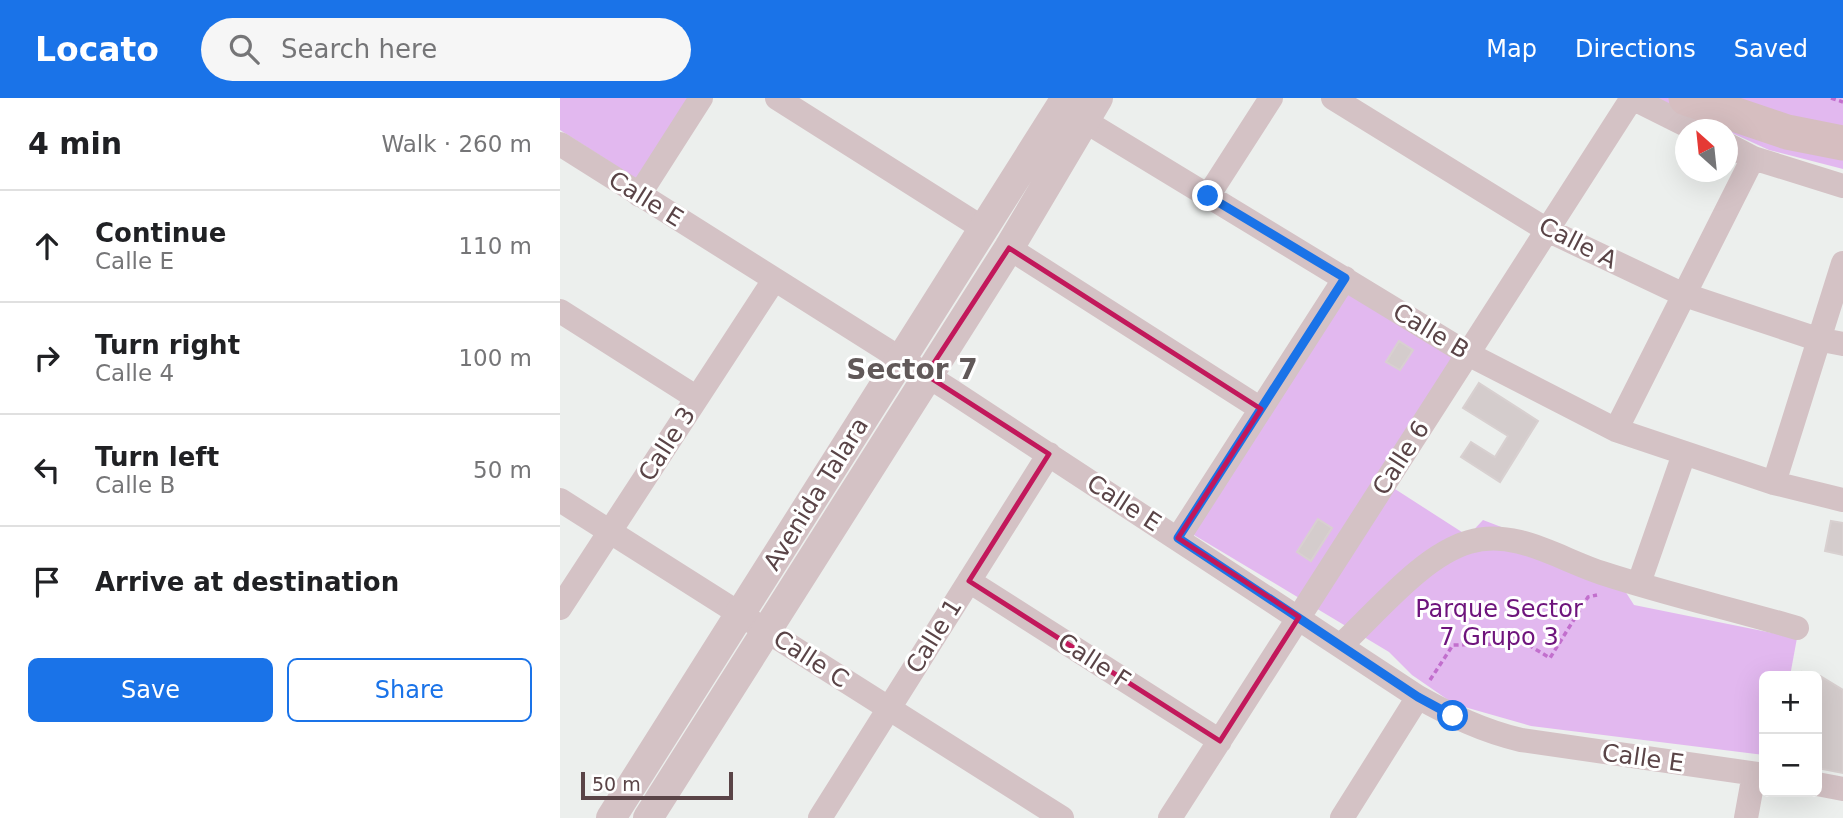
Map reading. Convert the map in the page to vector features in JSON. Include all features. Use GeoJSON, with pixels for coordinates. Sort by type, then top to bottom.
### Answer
{"type":"FeatureCollection","features":[{"type":"Feature","properties":{"kind":"main road"},"geometry":{"type":"LineString","coordinates":[[1686,98],[1787,132],[1843,143]]}},
{"type":"Feature","properties":{"kind":"street"},"geometry":{"type":"LineString","coordinates":[[639,195],[701,98]]}},
{"type":"Feature","properties":{"kind":"street"},"geometry":{"type":"LineString","coordinates":[[777,98],[984,229]]}},
{"type":"Feature","properties":{"kind":"street"},"geometry":{"type":"LineString","coordinates":[[1208,196],[1270,98]]}},
{"type":"Feature","properties":{"kind":"street","name":"Calle A"},"geometry":{"type":"LineString","coordinates":[[1333,98],[1548,230],[1682,295],[1817,339],[1843,344]]}},
{"type":"Feature","properties":{"kind":"street"},"geometry":{"type":"LineString","coordinates":[[1632,98],[1675,120]]}},
{"type":"Feature","properties":{"kind":"street","name":"Calle 6"},"geometry":{"type":"LineString","coordinates":[[1170,818],[1632,98]]}},
{"type":"Feature","properties":{"kind":"street","name":"Avenida Talara"},"geometry":{"type":"LineString","coordinates":[[648,818],[767,630],[914,367],[984,229],[1072,104]]}},
{"type":"Feature","properties":{"kind":"street","name":"Avenida Talara"},"geometry":{"type":"LineString","coordinates":[[611,818],[740,614],[914,367],[1009,248],[1072,104]]}},
{"type":"Feature","properties":{"kind":"street","name":"Calle B"},"geometry":{"type":"LineString","coordinates":[[1072,104],[1208,196],[1468,354],[1616,430],[1774,483],[1843,500]]}},
{"type":"Feature","properties":{"kind":"street","name":"Calle E"},"geometry":{"type":"LineString","coordinates":[[560,144],[1049,454],[1418,697],[1483,730],[1521,740],[1759,775]]}},
{"type":"Feature","properties":{"kind":"street"},"geometry":{"type":"LineString","coordinates":[[1738,150],[1753,158],[1843,186]]}},
{"type":"Feature","properties":{"kind":"street"},"geometry":{"type":"LineString","coordinates":[[1616,430],[1753,158]]}},
{"type":"Feature","properties":{"kind":"street"},"geometry":{"type":"LineString","coordinates":[[1009,248],[1261,409]]}},
{"type":"Feature","properties":{"kind":"street"},"geometry":{"type":"LineString","coordinates":[[1774,483],[1843,263]]}},
{"type":"Feature","properties":{"kind":"street"},"geometry":{"type":"LineString","coordinates":[[1178,538],[1345,278]]}},
{"type":"Feature","properties":{"kind":"street","name":"Calle 3"},"geometry":{"type":"LineString","coordinates":[[560,608],[774,280]]}},
{"type":"Feature","properties":{"kind":"street"},"geometry":{"type":"LineString","coordinates":[[560,311],[697,398]]}},
{"type":"Feature","properties":{"kind":"street","name":"Calle 1"},"geometry":{"type":"LineString","coordinates":[[820,818],[1049,454]]}},
{"type":"Feature","properties":{"kind":"street"},"geometry":{"type":"LineString","coordinates":[[1639,583],[1684,454]]}},
{"type":"Feature","properties":{"kind":"street","name":"Calle C"},"geometry":{"type":"LineString","coordinates":[[560,500],[1062,818]]}},
{"type":"Feature","properties":{"kind":"street"},"geometry":{"type":"LineString","coordinates":[[1341,645],[1418,573],[1467,542],[1491,537],[1543,548],[1601,572],[1797,628]]}},
{"type":"Feature","properties":{"kind":"street","name":"Calle F"},"geometry":{"type":"LineString","coordinates":[[969,581],[1220,741]]}},
{"type":"Feature","properties":{"kind":"street"},"geometry":{"type":"LineString","coordinates":[[1346,817],[1418,697]]}},
{"type":"Feature","properties":{"kind":"street"},"geometry":{"type":"LineString","coordinates":[[1746,818],[1759,775]]}},
{"type":"Feature","properties":{"kind":"street"},"geometry":{"type":"LineString","coordinates":[[1822,785],[1843,789]]}},
{"type":"Feature","properties":{"kind":"path"},"geometry":{"type":"LineString","coordinates":[[1831,98],[1843,103]]}},
{"type":"Feature","properties":{"kind":"path"},"geometry":{"type":"LineString","coordinates":[[1418,697],[1453,645],[1499,644],[1507,632],[1550,658],[1588,597],[1601,594]]}},
{"type":"Feature","properties":{"kind":"highlighted area"},"geometry":{"type":"Polygon","coordinates":[[[1009,248],[1261,409],[1178,538],[1299,617],[1220,741],[969,581],[1049,454],[926,375],[1009,248]]]}},
{"type":"Feature","properties":{"kind":"green space"},"geometry":{"type":"Polygon","coordinates":[[[560,98],[689,98],[637,179],[560,130],[560,98]]]}},
{"type":"Feature","properties":{"kind":"green space"},"geometry":{"type":"Polygon","coordinates":[[[1656,98],[1675,98],[1737,119],[1702,119],[1656,98]]]}},
{"type":"Feature","properties":{"kind":"green space"},"geometry":{"type":"Polygon","coordinates":[[[1720,98],[1843,98],[1843,128],[1720,98]]]}},
{"type":"Feature","properties":{"kind":"green space"},"geometry":{"type":"Polygon","coordinates":[[[1738,119],[1843,155],[1843,169],[1769,150],[1738,136],[1738,119]]]}},
{"type":"Feature","properties":{"kind":"green space","name":"Parque Sector 7 Grupo 3"},"geometry":{"type":"Polygon","coordinates":[[[1346,293],[1456,359],[1381,480],[1468,536],[1483,520],[1611,569],[1634,605],[1797,638],[1791,671],[1759,671],[1759,754],[1531,726],[1454,704],[1412,675],[1389,652],[1189,532],[1346,293]]]}},
{"type":"Feature","properties":{"kind":"building"},"geometry":{"type":"Polygon","coordinates":[[[1399,341],[1413,350],[1400,370],[1386,362],[1399,341]]]}},
{"type":"Feature","properties":{"kind":"building"},"geometry":{"type":"Polygon","coordinates":[[[1479,383],[1538,421],[1500,482],[1461,457],[1471,442],[1495,457],[1508,436],[1463,408],[1479,383]]]}},
{"type":"Feature","properties":{"kind":"building"},"geometry":{"type":"Polygon","coordinates":[[[1318,519],[1332,528],[1311,561],[1297,552],[1318,519]]]}},
{"type":"Feature","properties":{"kind":"building"},"geometry":{"type":"Polygon","coordinates":[[[1831,521],[1843,523],[1843,555],[1825,551],[1831,521]]]}},
{"type":"Feature","properties":{"kind":"building"},"geometry":{"type":"Polygon","coordinates":[[[1822,677],[1843,690],[1843,773],[1822,769],[1822,677]]]}},
{"type":"Feature","properties":{"kind":"district","name":"Sector 7"},"geometry":{"type":"Point","coordinates":[912,369]}},
{"type":"Feature","properties":{"kind":"route"},"geometry":{"type":"LineString","coordinates":[[1208,196],[1345,278],[1178,538],[1418,697],[1453,716]]}}]}
